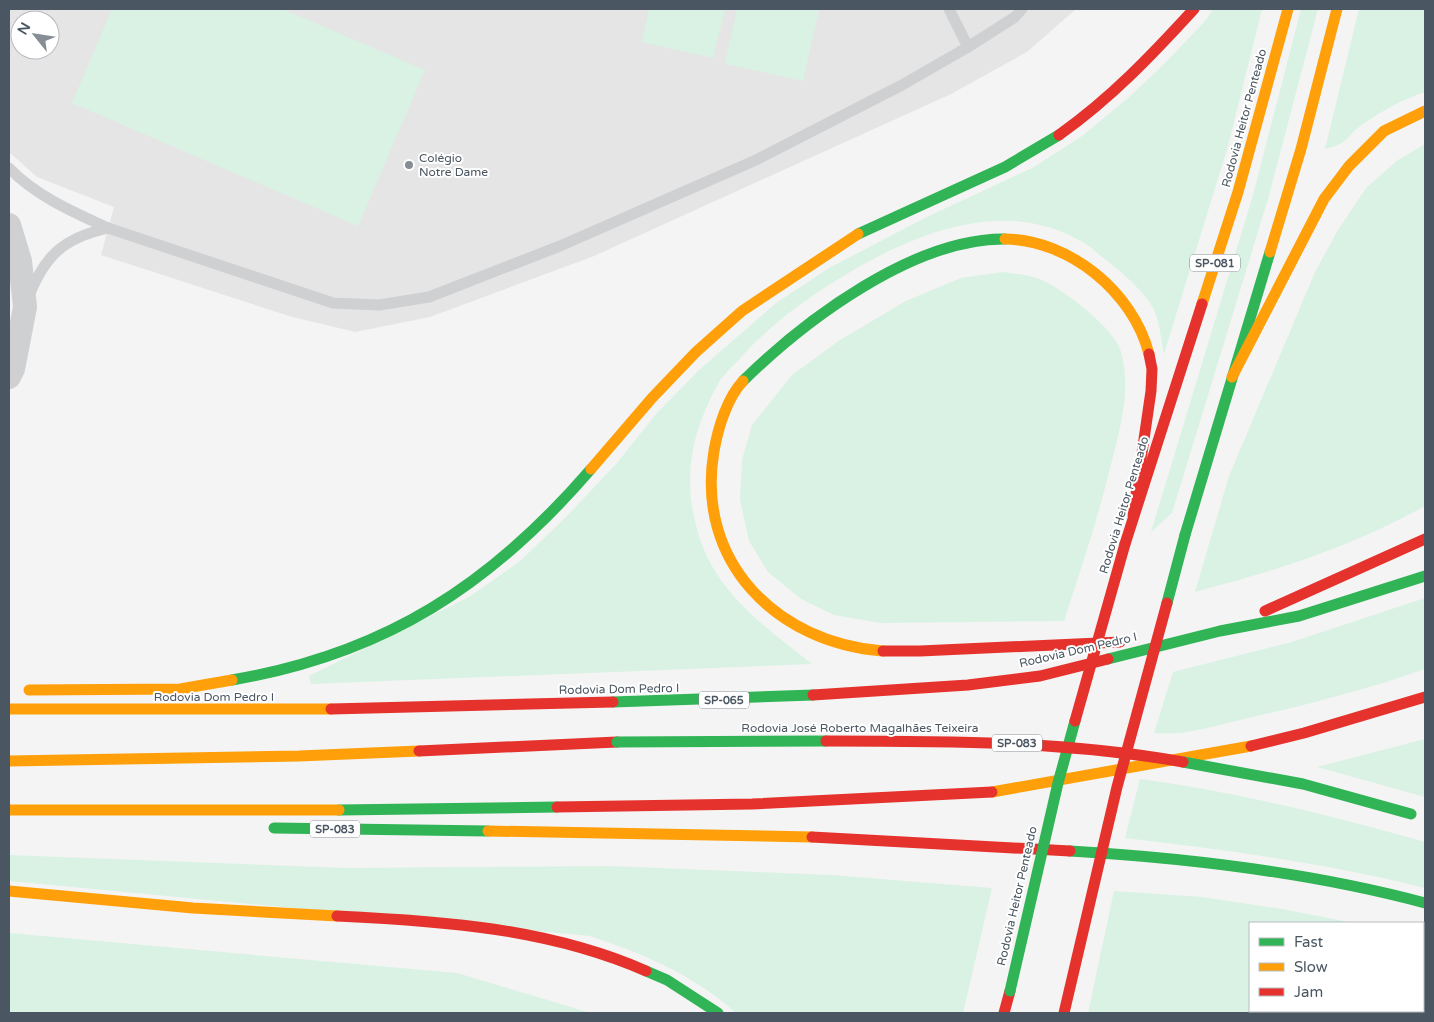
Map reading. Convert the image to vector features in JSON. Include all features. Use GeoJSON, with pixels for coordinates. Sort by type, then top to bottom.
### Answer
{"type":"FeatureCollection","features":[{"type":"Feature","properties":{"kind":"main road"},"geometry":{"type":"LineString","coordinates":[[18,690],[180,689],[247,678],[337,655],[402,626],[454,595],[514,548],[559,506],[652,398],[696,352],[742,311],[856,235],[997,171],[1050,142],[1093,111],[1131,77],[1194,9]]}},
{"type":"Feature","properties":{"kind":"main road","name":"Rodovia Heitor Penteado"},"geometry":{"type":"LineString","coordinates":[[1004,1013],[1058,783],[1133,515],[1238,192],[1288,9]]}},
{"type":"Feature","properties":{"kind":"main road"},"geometry":{"type":"LineString","coordinates":[[1064,1013],[1117,787],[1185,535],[1300,149],[1337,9]]}},
{"type":"Feature","properties":{"kind":"main road"},"geometry":{"type":"LineString","coordinates":[[1232,377],[1324,199],[1349,166],[1384,131],[1425,111]]}},
{"type":"Feature","properties":{"kind":"main road"},"geometry":{"type":"LineString","coordinates":[[1133,515],[1150,401],[1152,369],[1144,338],[1130,308],[1104,280],[1076,259],[1033,243],[993,239],[951,247],[910,263],[831,306],[778,347],[737,388],[719,428],[710,468],[714,513],[726,556],[746,586],[774,613],[808,631],[846,645],[899,652],[1187,639]]}},
{"type":"Feature","properties":{"kind":"main road"},"geometry":{"type":"LineString","coordinates":[[1220,631],[1425,539]]}},
{"type":"Feature","properties":{"kind":"main road","name":"Rodovia Dom Pedro I"},"geometry":{"type":"LineString","coordinates":[[9,709],[270,711],[736,699],[882,692],[968,685],[1040,676],[1220,631],[1299,616],[1425,576]]}},
{"type":"Feature","properties":{"kind":"main road"},"geometry":{"type":"LineString","coordinates":[[9,810],[303,810],[752,804],[1000,792],[1246,747],[1304,733],[1425,697]]}},
{"type":"Feature","properties":{"kind":"main road","name":"Rodovia José Roberto Magalhães Teixeira"},"geometry":{"type":"LineString","coordinates":[[9,761],[299,756],[617,742],[971,741],[1054,746],[1176,761],[1303,784],[1425,819]]}},
{"type":"Feature","properties":{"kind":"main road"},"geometry":{"type":"LineString","coordinates":[[9,818],[106,822]]}},
{"type":"Feature","properties":{"kind":"main road","name":"SP-083"},"geometry":{"type":"LineString","coordinates":[[263,828],[662,833],[844,838],[1125,854],[1301,875],[1365,887],[1425,903]]}},
{"type":"Feature","properties":{"kind":"main road"},"geometry":{"type":"LineString","coordinates":[[9,891],[250,912],[433,923],[521,932],[589,948],[646,968],[696,996],[718,1013]]}},
{"type":"Feature","properties":{"kind":"street"},"geometry":{"type":"LineString","coordinates":[[9,224],[20,261],[25,307],[13,369],[9,377]]}},
{"type":"Feature","properties":{"kind":"lane"},"geometry":{"type":"LineString","coordinates":[[949,9],[968,47]]}},
{"type":"Feature","properties":{"kind":"lane"},"geometry":{"type":"LineString","coordinates":[[9,168],[18,178],[46,197],[108,228],[333,303],[379,305],[429,297],[560,246],[756,160],[902,85],[968,47],[1015,17],[1022,9]]}},
{"type":"Feature","properties":{"kind":"lane"},"geometry":{"type":"LineString","coordinates":[[25,307],[37,276],[52,254],[75,240],[108,228]]}},
{"type":"Feature","properties":{"kind":"shaded area","name":"Colégio Notre Dame"},"geometry":{"type":"Polygon","coordinates":[[[9,9],[1076,9],[1027,52],[951,94],[594,256],[430,317],[355,332],[289,316],[101,255],[114,207],[37,177],[9,152],[9,9]]]}},
{"type":"Feature","properties":{"kind":"green space"},"geometry":{"type":"Polygon","coordinates":[[[112,9],[282,9],[425,70],[358,226],[72,103],[112,9]]]}},
{"type":"Feature","properties":{"kind":"green space"},"geometry":{"type":"Polygon","coordinates":[[[649,9],[725,9],[713,58],[642,42],[649,9]]]}},
{"type":"Feature","properties":{"kind":"green space"},"geometry":{"type":"Polygon","coordinates":[[[737,9],[819,9],[803,81],[725,64],[737,9]]]}},
{"type":"Feature","properties":{"kind":"green space"},"geometry":{"type":"Polygon","coordinates":[[[1213,9],[1262,9],[1228,146],[1164,354],[1158,320],[1150,303],[1130,281],[1088,245],[1046,226],[1011,221],[977,223],[942,230],[908,242],[844,276],[815,294],[774,325],[719,382],[701,421],[691,460],[691,500],[701,542],[709,561],[733,595],[763,625],[812,664],[311,684],[309,676],[469,597],[519,562],[565,518],[617,463],[656,414],[699,370],[776,303],[829,268],[927,217],[1034,167],[1082,136],[1127,99],[1165,63],[1206,20],[1213,9]]]}},
{"type":"Feature","properties":{"kind":"green space"},"geometry":{"type":"Polygon","coordinates":[[[1301,9],[1318,9],[1268,199],[1172,513],[1151,532],[1253,195],[1301,9]]]}},
{"type":"Feature","properties":{"kind":"green space"},"geometry":{"type":"Polygon","coordinates":[[[1359,9],[1425,9],[1425,92],[1385,110],[1363,124],[1343,142],[1325,149],[1359,9]]]}},
{"type":"Feature","properties":{"kind":"green space"},"geometry":{"type":"Polygon","coordinates":[[[1425,144],[1425,506],[1397,521],[1341,546],[1284,566],[1195,592],[1229,476],[1315,272],[1338,230],[1366,188],[1398,160],[1425,144]]]}},
{"type":"Feature","properties":{"kind":"green space"},"geometry":{"type":"Polygon","coordinates":[[[1003,272],[1039,279],[1076,302],[1100,322],[1117,343],[1124,367],[1125,397],[1117,442],[1094,528],[1064,621],[881,623],[834,615],[801,599],[768,572],[749,541],[740,500],[742,460],[752,425],[792,375],[840,340],[906,301],[961,278],[1003,272]]]}},
{"type":"Feature","properties":{"kind":"green space"},"geometry":{"type":"Polygon","coordinates":[[[1425,598],[1425,669],[1335,697],[1211,727],[1188,732],[1154,733],[1173,672],[1292,642],[1425,598]]]}},
{"type":"Feature","properties":{"kind":"green space"},"geometry":{"type":"Polygon","coordinates":[[[1425,739],[1425,797],[1317,767],[1425,739]]]}},
{"type":"Feature","properties":{"kind":"green space"},"geometry":{"type":"Polygon","coordinates":[[[1140,779],[1284,805],[1425,842],[1425,888],[1313,864],[1125,838],[1140,779]]]}},
{"type":"Feature","properties":{"kind":"green space"},"geometry":{"type":"Polygon","coordinates":[[[9,855],[347,868],[608,866],[831,875],[992,888],[963,1013],[736,1013],[703,987],[668,967],[630,950],[590,936],[9,881],[9,855]]]}},
{"type":"Feature","properties":{"kind":"green space"},"geometry":{"type":"Polygon","coordinates":[[[1114,891],[1202,897],[1282,909],[1349,922],[1249,922],[1249,1012],[1420,1012],[1419,1013],[1088,1013],[1114,891]]]}},
{"type":"Feature","properties":{"kind":"green space"},"geometry":{"type":"Polygon","coordinates":[[[9,933],[457,973],[591,1013],[9,1013],[9,933]]]}},
{"type":"Feature","properties":{"kind":"green space"},"geometry":{"type":"Polygon","coordinates":[[[1424,940],[1425,941],[1424,1010],[1424,940]]]}},
{"type":"Feature","properties":{"kind":"traffic: fast"},"geometry":{"type":"LineString","coordinates":[[858,234],[1005,167],[1059,135]]}},
{"type":"Feature","properties":{"kind":"traffic: fast"},"geometry":{"type":"LineString","coordinates":[[743,381],[768,357],[829,309],[898,267],[934,252],[970,242],[1005,239]]}},
{"type":"Feature","properties":{"kind":"traffic: fast"},"geometry":{"type":"LineString","coordinates":[[1185,535],[1270,252]]}},
{"type":"Feature","properties":{"kind":"traffic: fast"},"geometry":{"type":"LineString","coordinates":[[232,680],[287,668],[339,652],[386,632],[431,608],[474,580],[514,547],[553,510],[591,469]]}},
{"type":"Feature","properties":{"kind":"traffic: fast"},"geometry":{"type":"LineString","coordinates":[[1167,603],[1185,535]]}},
{"type":"Feature","properties":{"kind":"traffic: fast"},"geometry":{"type":"LineString","coordinates":[[1108,659],[1220,631],[1299,616],[1425,576]]}},
{"type":"Feature","properties":{"kind":"traffic: fast"},"geometry":{"type":"LineString","coordinates":[[613,702],[813,695]]}},
{"type":"Feature","properties":{"kind":"traffic: fast"},"geometry":{"type":"LineString","coordinates":[[1010,991],[1058,783],[1075,721]]}},
{"type":"Feature","properties":{"kind":"traffic: fast"},"geometry":{"type":"LineString","coordinates":[[617,742],[826,741]]}},
{"type":"Feature","properties":{"kind":"traffic: fast"},"geometry":{"type":"LineString","coordinates":[[1183,762],[1303,784],[1411,814]]}},
{"type":"Feature","properties":{"kind":"traffic: fast"},"geometry":{"type":"LineString","coordinates":[[339,810],[557,807]]}},
{"type":"Feature","properties":{"kind":"traffic: fast"},"geometry":{"type":"LineString","coordinates":[[274,828],[488,831]]}},
{"type":"Feature","properties":{"kind":"traffic: fast"},"geometry":{"type":"LineString","coordinates":[[1070,851],[1204,862],[1249,868],[1337,883],[1425,903]]}},
{"type":"Feature","properties":{"kind":"traffic: fast"},"geometry":{"type":"LineString","coordinates":[[646,971],[667,980],[718,1013]]}},
{"type":"Feature","properties":{"kind":"traffic: slow"},"geometry":{"type":"LineString","coordinates":[[1202,304],[1238,192],[1288,9]]}},
{"type":"Feature","properties":{"kind":"traffic: slow"},"geometry":{"type":"LineString","coordinates":[[1270,252],[1301,149],[1337,9]]}},
{"type":"Feature","properties":{"kind":"traffic: slow"},"geometry":{"type":"LineString","coordinates":[[1232,377],[1324,199],[1349,166],[1384,131],[1425,111]]}},
{"type":"Feature","properties":{"kind":"traffic: slow"},"geometry":{"type":"LineString","coordinates":[[591,469],[652,398],[696,352],[742,311],[858,234]]}},
{"type":"Feature","properties":{"kind":"traffic: slow"},"geometry":{"type":"LineString","coordinates":[[1005,239],[1029,242],[1053,249],[1075,259],[1095,274],[1114,291],[1129,310],[1141,331],[1149,354]]}},
{"type":"Feature","properties":{"kind":"traffic: slow"},"geometry":{"type":"LineString","coordinates":[[743,381],[732,396],[718,433],[714,451],[711,491],[717,528],[731,561],[752,590],[778,613],[809,632],[845,645],[883,651]]}},
{"type":"Feature","properties":{"kind":"traffic: slow"},"geometry":{"type":"LineString","coordinates":[[29,690],[180,689],[232,680]]}},
{"type":"Feature","properties":{"kind":"traffic: slow"},"geometry":{"type":"LineString","coordinates":[[9,709],[331,709]]}},
{"type":"Feature","properties":{"kind":"traffic: slow"},"geometry":{"type":"LineString","coordinates":[[992,792],[1251,746]]}},
{"type":"Feature","properties":{"kind":"traffic: slow"},"geometry":{"type":"LineString","coordinates":[[9,761],[299,756],[419,751]]}},
{"type":"Feature","properties":{"kind":"traffic: slow"},"geometry":{"type":"LineString","coordinates":[[9,810],[339,810]]}},
{"type":"Feature","properties":{"kind":"traffic: slow"},"geometry":{"type":"LineString","coordinates":[[488,831],[812,837]]}},
{"type":"Feature","properties":{"kind":"traffic: slow"},"geometry":{"type":"LineString","coordinates":[[9,891],[193,908],[337,916]]}},
{"type":"Feature","properties":{"kind":"traffic: jam"},"geometry":{"type":"LineString","coordinates":[[1059,135],[1130,76],[1194,9]]}},
{"type":"Feature","properties":{"kind":"traffic: jam"},"geometry":{"type":"LineString","coordinates":[[1125,544],[1202,304]]}},
{"type":"Feature","properties":{"kind":"traffic: jam"},"geometry":{"type":"LineString","coordinates":[[1133,515],[1151,391],[1152,369],[1149,354]]}},
{"type":"Feature","properties":{"kind":"traffic: jam"},"geometry":{"type":"LineString","coordinates":[[1265,611],[1425,539]]}},
{"type":"Feature","properties":{"kind":"traffic: jam"},"geometry":{"type":"LineString","coordinates":[[1075,721],[1125,544]]}},
{"type":"Feature","properties":{"kind":"traffic: jam"},"geometry":{"type":"LineString","coordinates":[[1064,1013],[1117,787],[1167,603]]}},
{"type":"Feature","properties":{"kind":"traffic: jam"},"geometry":{"type":"LineString","coordinates":[[883,651],[1120,642]]}},
{"type":"Feature","properties":{"kind":"traffic: jam"},"geometry":{"type":"LineString","coordinates":[[813,695],[968,685],[1040,676],[1108,659]]}},
{"type":"Feature","properties":{"kind":"traffic: jam"},"geometry":{"type":"LineString","coordinates":[[1251,746],[1304,733],[1425,697]]}},
{"type":"Feature","properties":{"kind":"traffic: jam"},"geometry":{"type":"LineString","coordinates":[[331,709],[613,702]]}},
{"type":"Feature","properties":{"kind":"traffic: jam"},"geometry":{"type":"LineString","coordinates":[[826,741],[961,742],[1050,746],[1139,755],[1183,762]]}},
{"type":"Feature","properties":{"kind":"traffic: jam"},"geometry":{"type":"LineString","coordinates":[[419,751],[617,742]]}},
{"type":"Feature","properties":{"kind":"traffic: jam"},"geometry":{"type":"LineString","coordinates":[[557,807],[752,804],[992,792]]}},
{"type":"Feature","properties":{"kind":"traffic: jam"},"geometry":{"type":"LineString","coordinates":[[812,837],[1070,851]]}},
{"type":"Feature","properties":{"kind":"traffic: jam"},"geometry":{"type":"LineString","coordinates":[[337,916],[455,924],[494,929],[571,945],[609,956],[646,971]]}},
{"type":"Feature","properties":{"kind":"traffic: jam"},"geometry":{"type":"LineString","coordinates":[[1004,1013],[1010,991]]}},
{"type":"Feature","properties":{"kind":"place","name":"Colégio Notre Dame"},"geometry":{"type":"Point","coordinates":[409,165]}}]}
